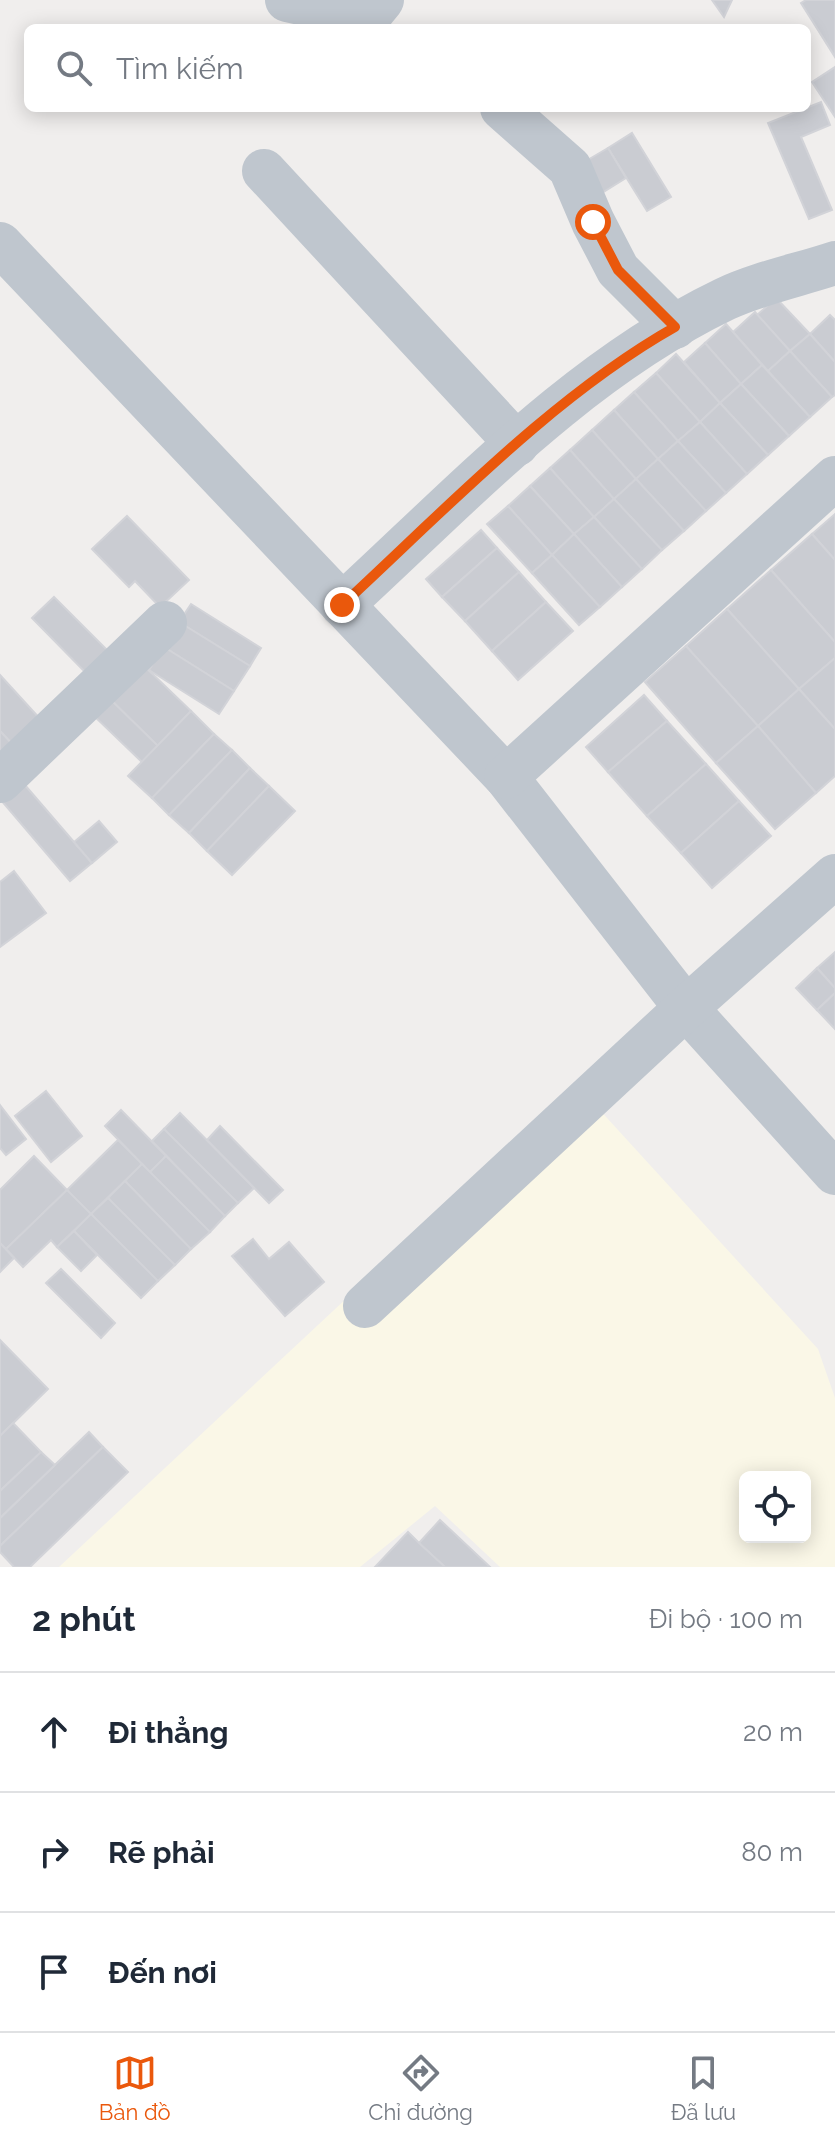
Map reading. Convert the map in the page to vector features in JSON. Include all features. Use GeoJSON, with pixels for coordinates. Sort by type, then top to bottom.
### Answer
{"type":"FeatureCollection","features":[{"type":"Feature","properties":{"kind":"street"},"geometry":{"type":"LineString","coordinates":[[287,0],[372,14]]}},
{"type":"Feature","properties":{"kind":"street"},"geometry":{"type":"LineString","coordinates":[[507,112],[570,168],[618,270],[675,327]]}},
{"type":"Feature","properties":{"kind":"street"},"geometry":{"type":"LineString","coordinates":[[264,171],[517,444]]}},
{"type":"Feature","properties":{"kind":"street"},"geometry":{"type":"LineString","coordinates":[[0,244],[506,777],[686,1008],[835,1173]]}},
{"type":"Feature","properties":{"kind":"street"},"geometry":{"type":"LineString","coordinates":[[342,605],[542,421],[634,350],[727,298],[835,263]]}},
{"type":"Feature","properties":{"kind":"street"},"geometry":{"type":"LineString","coordinates":[[506,777],[835,478]]}},
{"type":"Feature","properties":{"kind":"street"},"geometry":{"type":"LineString","coordinates":[[0,781],[165,623]]}},
{"type":"Feature","properties":{"kind":"street"},"geometry":{"type":"LineString","coordinates":[[365,1306],[686,1008],[835,876]]}},
{"type":"Feature","properties":{"kind":"shaded area"},"geometry":{"type":"Polygon","coordinates":[[[576,1084],[818,1349],[835,1398],[835,1567],[500,1567],[435,1506],[360,1567],[59,1567],[576,1084]]]}},
{"type":"Feature","properties":{"kind":"building"},"geometry":{"type":"Polygon","coordinates":[[[712,0],[732,0],[724,17],[712,0]]]}},
{"type":"Feature","properties":{"kind":"building"},"geometry":{"type":"Polygon","coordinates":[[[806,0],[835,0],[835,57],[801,3],[806,0]]]}},
{"type":"Feature","properties":{"kind":"building"},"geometry":{"type":"Polygon","coordinates":[[[835,67],[835,117],[812,82],[835,67]]]}},
{"type":"Feature","properties":{"kind":"building"},"geometry":{"type":"Polygon","coordinates":[[[821,102],[830,125],[801,137],[832,210],[809,219],[768,123],[796,112],[811,112],[811,106],[821,102]]]}},
{"type":"Feature","properties":{"kind":"building"},"geometry":{"type":"Polygon","coordinates":[[[632,133],[671,197],[647,211],[608,148],[632,133]]]}},
{"type":"Feature","properties":{"kind":"building"},"geometry":{"type":"Polygon","coordinates":[[[608,148],[626,178],[592,199],[574,168],[608,148]]]}},
{"type":"Feature","properties":{"kind":"building"},"geometry":{"type":"Polygon","coordinates":[[[776,298],[810,334],[790,351],[757,315],[776,298]]]}},
{"type":"Feature","properties":{"kind":"building"},"geometry":{"type":"Polygon","coordinates":[[[755,312],[790,351],[768,371],[733,332],[755,312]]]}},
{"type":"Feature","properties":{"kind":"building"},"geometry":{"type":"Polygon","coordinates":[[[830,315],[835,320],[835,362],[810,334],[830,315]]]}},
{"type":"Feature","properties":{"kind":"building"},"geometry":{"type":"Polygon","coordinates":[[[726,324],[762,365],[741,384],[705,343],[726,324]]]}},
{"type":"Feature","properties":{"kind":"building"},"geometry":{"type":"Polygon","coordinates":[[[810,334],[835,362],[835,395],[832,397],[790,351],[810,334]]]}},
{"type":"Feature","properties":{"kind":"building"},"geometry":{"type":"Polygon","coordinates":[[[705,343],[741,384],[720,403],[684,362],[705,343]]]}},
{"type":"Feature","properties":{"kind":"building"},"geometry":{"type":"Polygon","coordinates":[[[790,351],[832,397],[810,417],[768,371],[790,351]]]}},
{"type":"Feature","properties":{"kind":"building"},"geometry":{"type":"Polygon","coordinates":[[[676,354],[720,403],[700,422],[656,373],[676,354]]]}},
{"type":"Feature","properties":{"kind":"building"},"geometry":{"type":"Polygon","coordinates":[[[762,365],[810,417],[789,436],[741,384],[762,365]]]}},
{"type":"Feature","properties":{"kind":"building"},"geometry":{"type":"Polygon","coordinates":[[[656,373],[700,422],[678,441],[634,392],[656,373]]]}},
{"type":"Feature","properties":{"kind":"building"},"geometry":{"type":"Polygon","coordinates":[[[741,384],[789,436],[768,455],[720,403],[741,384]]]}},
{"type":"Feature","properties":{"kind":"building"},"geometry":{"type":"Polygon","coordinates":[[[634,392],[678,441],[658,459],[614,410],[634,392]]]}},
{"type":"Feature","properties":{"kind":"building"},"geometry":{"type":"Polygon","coordinates":[[[720,403],[768,455],[747,474],[700,422],[720,403]]]}},
{"type":"Feature","properties":{"kind":"building"},"geometry":{"type":"Polygon","coordinates":[[[614,410],[658,459],[636,479],[592,430],[614,410]]]}},
{"type":"Feature","properties":{"kind":"building"},"geometry":{"type":"Polygon","coordinates":[[[700,422],[747,474],[726,493],[678,441],[700,422]]]}},
{"type":"Feature","properties":{"kind":"building"},"geometry":{"type":"Polygon","coordinates":[[[592,430],[636,479],[614,499],[570,450],[592,430]]]}},
{"type":"Feature","properties":{"kind":"building"},"geometry":{"type":"Polygon","coordinates":[[[678,441],[726,493],[706,511],[658,459],[678,441]]]}},
{"type":"Feature","properties":{"kind":"building"},"geometry":{"type":"Polygon","coordinates":[[[570,450],[614,499],[594,517],[550,468],[570,450]]]}},
{"type":"Feature","properties":{"kind":"building"},"geometry":{"type":"Polygon","coordinates":[[[658,459],[706,511],[684,531],[636,479],[658,459]]]}},
{"type":"Feature","properties":{"kind":"building"},"geometry":{"type":"Polygon","coordinates":[[[550,468],[594,517],[574,534],[530,486],[550,468]]]}},
{"type":"Feature","properties":{"kind":"building"},"geometry":{"type":"Polygon","coordinates":[[[636,479],[684,531],[662,550],[614,499],[636,479]]]}},
{"type":"Feature","properties":{"kind":"building"},"geometry":{"type":"Polygon","coordinates":[[[530,486],[574,534],[552,555],[508,506],[530,486]]]}},
{"type":"Feature","properties":{"kind":"building"},"geometry":{"type":"Polygon","coordinates":[[[614,499],[662,550],[642,569],[594,517],[614,499]]]}},
{"type":"Feature","properties":{"kind":"building"},"geometry":{"type":"Polygon","coordinates":[[[508,506],[552,555],[532,573],[487,524],[508,506]]]}},
{"type":"Feature","properties":{"kind":"building"},"geometry":{"type":"Polygon","coordinates":[[[835,514],[835,560],[812,534],[835,514]]]}},
{"type":"Feature","properties":{"kind":"building"},"geometry":{"type":"Polygon","coordinates":[[[127,516],[189,580],[160,607],[135,581],[129,587],[92,549],[127,516]]]}},
{"type":"Feature","properties":{"kind":"building"},"geometry":{"type":"Polygon","coordinates":[[[594,517],[642,569],[622,587],[574,534],[594,517]]]}},
{"type":"Feature","properties":{"kind":"building"},"geometry":{"type":"Polygon","coordinates":[[[481,530],[497,548],[442,597],[426,579],[481,530]]]}},
{"type":"Feature","properties":{"kind":"building"},"geometry":{"type":"Polygon","coordinates":[[[574,534],[622,587],[600,607],[552,555],[574,534]]]}},
{"type":"Feature","properties":{"kind":"building"},"geometry":{"type":"Polygon","coordinates":[[[812,534],[835,560],[835,642],[771,570],[812,534]]]}},
{"type":"Feature","properties":{"kind":"building"},"geometry":{"type":"Polygon","coordinates":[[[497,548],[519,572],[465,621],[442,597],[497,548]]]}},
{"type":"Feature","properties":{"kind":"building"},"geometry":{"type":"Polygon","coordinates":[[[552,555],[600,607],[579,625],[532,573],[552,555]]]}},
{"type":"Feature","properties":{"kind":"building"},"geometry":{"type":"Polygon","coordinates":[[[771,570],[835,642],[835,658],[799,689],[727,609],[771,570]]]}},
{"type":"Feature","properties":{"kind":"building"},"geometry":{"type":"Polygon","coordinates":[[[519,572],[546,602],[492,651],[465,621],[519,572]]]}},
{"type":"Feature","properties":{"kind":"building"},"geometry":{"type":"Polygon","coordinates":[[[54,597],[115,658],[93,680],[32,618],[54,597]]]}},
{"type":"Feature","properties":{"kind":"building"},"geometry":{"type":"Polygon","coordinates":[[[546,602],[573,631],[518,680],[492,651],[546,602]]]}},
{"type":"Feature","properties":{"kind":"building"},"geometry":{"type":"Polygon","coordinates":[[[191,604],[261,648],[250,666],[179,622],[191,604]]]}},
{"type":"Feature","properties":{"kind":"building"},"geometry":{"type":"Polygon","coordinates":[[[727,609],[799,689],[758,726],[686,646],[727,609]]]}},
{"type":"Feature","properties":{"kind":"building"},"geometry":{"type":"Polygon","coordinates":[[[179,622],[250,666],[234,691],[164,647],[179,622]]]}},
{"type":"Feature","properties":{"kind":"building"},"geometry":{"type":"Polygon","coordinates":[[[686,646],[758,726],[716,763],[645,682],[686,646]]]}},
{"type":"Feature","properties":{"kind":"building"},"geometry":{"type":"Polygon","coordinates":[[[164,647],[234,691],[219,714],[149,670],[164,647]]]}},
{"type":"Feature","properties":{"kind":"building"},"geometry":{"type":"Polygon","coordinates":[[[835,658],[835,729],[799,689],[835,658]]]}},
{"type":"Feature","properties":{"kind":"building"},"geometry":{"type":"Polygon","coordinates":[[[140,662],[191,711],[158,746],[107,696],[140,662]]]}},
{"type":"Feature","properties":{"kind":"building"},"geometry":{"type":"Polygon","coordinates":[[[0,675],[42,721],[14,746],[0,731],[0,675]]]}},
{"type":"Feature","properties":{"kind":"building"},"geometry":{"type":"Polygon","coordinates":[[[799,689],[835,729],[835,776],[816,793],[758,726],[799,689]]]}},
{"type":"Feature","properties":{"kind":"building"},"geometry":{"type":"Polygon","coordinates":[[[644,695],[667,721],[608,772],[586,747],[644,695]]]}},
{"type":"Feature","properties":{"kind":"building"},"geometry":{"type":"Polygon","coordinates":[[[107,696],[158,746],[142,762],[91,713],[107,696]]]}},
{"type":"Feature","properties":{"kind":"building"},"geometry":{"type":"Polygon","coordinates":[[[191,711],[214,734],[152,798],[128,776],[191,711]]]}},
{"type":"Feature","properties":{"kind":"building"},"geometry":{"type":"Polygon","coordinates":[[[667,721],[706,764],[647,816],[608,772],[667,721]]]}},
{"type":"Feature","properties":{"kind":"building"},"geometry":{"type":"Polygon","coordinates":[[[758,726],[816,793],[775,829],[716,763],[758,726]]]}},
{"type":"Feature","properties":{"kind":"building"},"geometry":{"type":"Polygon","coordinates":[[[0,731],[14,746],[0,758],[0,731]]]}},
{"type":"Feature","properties":{"kind":"building"},"geometry":{"type":"Polygon","coordinates":[[[214,734],[232,750],[169,815],[152,798],[214,734]]]}},
{"type":"Feature","properties":{"kind":"building"},"geometry":{"type":"Polygon","coordinates":[[[232,750],[250,768],[189,833],[169,815],[232,750]]]}},
{"type":"Feature","properties":{"kind":"building"},"geometry":{"type":"Polygon","coordinates":[[[706,764],[739,801],[681,853],[647,816],[706,764]]]}},
{"type":"Feature","properties":{"kind":"building"},"geometry":{"type":"Polygon","coordinates":[[[250,768],[269,786],[207,851],[189,833],[250,768]]]}},
{"type":"Feature","properties":{"kind":"building"},"geometry":{"type":"Polygon","coordinates":[[[18,777],[92,863],[70,881],[0,799],[18,777]]]}},
{"type":"Feature","properties":{"kind":"building"},"geometry":{"type":"Polygon","coordinates":[[[269,786],[295,811],[232,875],[207,851],[269,786]]]}},
{"type":"Feature","properties":{"kind":"building"},"geometry":{"type":"Polygon","coordinates":[[[739,801],[771,836],[712,888],[681,853],[739,801]]]}},
{"type":"Feature","properties":{"kind":"building"},"geometry":{"type":"Polygon","coordinates":[[[99,821],[117,842],[92,863],[74,842],[99,821]]]}},
{"type":"Feature","properties":{"kind":"building"},"geometry":{"type":"Polygon","coordinates":[[[14,871],[46,913],[0,947],[0,882],[14,871]]]}},
{"type":"Feature","properties":{"kind":"building"},"geometry":{"type":"Polygon","coordinates":[[[835,952],[835,988],[817,968],[835,952]]]}},
{"type":"Feature","properties":{"kind":"building"},"geometry":{"type":"Polygon","coordinates":[[[817,968],[835,988],[835,993],[817,1010],[796,988],[817,968]]]}},
{"type":"Feature","properties":{"kind":"building"},"geometry":{"type":"Polygon","coordinates":[[[835,993],[835,1029],[817,1010],[835,993]]]}},
{"type":"Feature","properties":{"kind":"building"},"geometry":{"type":"Polygon","coordinates":[[[46,1091],[82,1136],[51,1162],[15,1116],[46,1091]]]}},
{"type":"Feature","properties":{"kind":"building"},"geometry":{"type":"Polygon","coordinates":[[[0,1105],[26,1139],[6,1155],[0,1148],[0,1105]]]}},
{"type":"Feature","properties":{"kind":"building"},"geometry":{"type":"Polygon","coordinates":[[[121,1110],[166,1156],[150,1172],[105,1126],[121,1110]]]}},
{"type":"Feature","properties":{"kind":"building"},"geometry":{"type":"Polygon","coordinates":[[[180,1113],[254,1188],[238,1203],[164,1129],[180,1113]]]}},
{"type":"Feature","properties":{"kind":"building"},"geometry":{"type":"Polygon","coordinates":[[[220,1126],[283,1190],[269,1203],[207,1140],[220,1126]]]}},
{"type":"Feature","properties":{"kind":"building"},"geometry":{"type":"Polygon","coordinates":[[[164,1129],[238,1203],[225,1216],[152,1141],[164,1129]]]}},
{"type":"Feature","properties":{"kind":"building"},"geometry":{"type":"Polygon","coordinates":[[[118,1140],[142,1164],[91,1214],[67,1190],[118,1140]]]}},
{"type":"Feature","properties":{"kind":"building"},"geometry":{"type":"Polygon","coordinates":[[[34,1156],[67,1190],[6,1249],[0,1243],[0,1190],[34,1156]]]}},
{"type":"Feature","properties":{"kind":"building"},"geometry":{"type":"Polygon","coordinates":[[[166,1156],[225,1216],[210,1232],[150,1172],[166,1156]]]}},
{"type":"Feature","properties":{"kind":"building"},"geometry":{"type":"Polygon","coordinates":[[[142,1164],[210,1232],[191,1249],[125,1181],[142,1164]]]}},
{"type":"Feature","properties":{"kind":"building"},"geometry":{"type":"Polygon","coordinates":[[[125,1181],[191,1249],[175,1265],[108,1198],[125,1181]]]}},
{"type":"Feature","properties":{"kind":"building"},"geometry":{"type":"Polygon","coordinates":[[[67,1190],[91,1214],[57,1247],[51,1240],[23,1267],[6,1249],[67,1190]]]}},
{"type":"Feature","properties":{"kind":"building"},"geometry":{"type":"Polygon","coordinates":[[[108,1198],[175,1265],[158,1281],[91,1214],[108,1198]]]}},
{"type":"Feature","properties":{"kind":"building"},"geometry":{"type":"Polygon","coordinates":[[[91,1214],[158,1281],[141,1298],[74,1231],[91,1214]]]}},
{"type":"Feature","properties":{"kind":"building"},"geometry":{"type":"Polygon","coordinates":[[[74,1231],[97,1255],[81,1271],[57,1247],[74,1231]]]}},
{"type":"Feature","properties":{"kind":"building"},"geometry":{"type":"Polygon","coordinates":[[[253,1239],[269,1259],[289,1242],[324,1282],[285,1316],[232,1256],[253,1239]]]}},
{"type":"Feature","properties":{"kind":"building"},"geometry":{"type":"Polygon","coordinates":[[[0,1243],[14,1258],[0,1272],[0,1243]]]}},
{"type":"Feature","properties":{"kind":"building"},"geometry":{"type":"Polygon","coordinates":[[[61,1269],[115,1323],[101,1338],[46,1283],[61,1269]]]}},
{"type":"Feature","properties":{"kind":"building"},"geometry":{"type":"Polygon","coordinates":[[[0,1340],[48,1389],[0,1436],[0,1340]]]}},
{"type":"Feature","properties":{"kind":"building"},"geometry":{"type":"Polygon","coordinates":[[[13,1423],[41,1452],[0,1491],[0,1436],[13,1423]]]}},
{"type":"Feature","properties":{"kind":"building"},"geometry":{"type":"Polygon","coordinates":[[[89,1432],[103,1447],[0,1546],[0,1518],[89,1432]]]}},
{"type":"Feature","properties":{"kind":"building"},"geometry":{"type":"Polygon","coordinates":[[[103,1447],[128,1472],[30,1567],[14,1567],[0,1552],[0,1546],[103,1447]]]}},
{"type":"Feature","properties":{"kind":"building"},"geometry":{"type":"Polygon","coordinates":[[[41,1452],[55,1465],[0,1518],[0,1491],[41,1452]]]}},
{"type":"Feature","properties":{"kind":"building"},"geometry":{"type":"Polygon","coordinates":[[[440,1520],[490,1567],[445,1567],[419,1543],[440,1520]]]}},
{"type":"Feature","properties":{"kind":"building"},"geometry":{"type":"Polygon","coordinates":[[[408,1532],[419,1543],[445,1567],[375,1567],[408,1532]]]}},
{"type":"Feature","properties":{"kind":"route"},"geometry":{"type":"LineString","coordinates":[[342,605],[542,421],[634,350],[675,327],[618,270],[593,222]]}}]}
